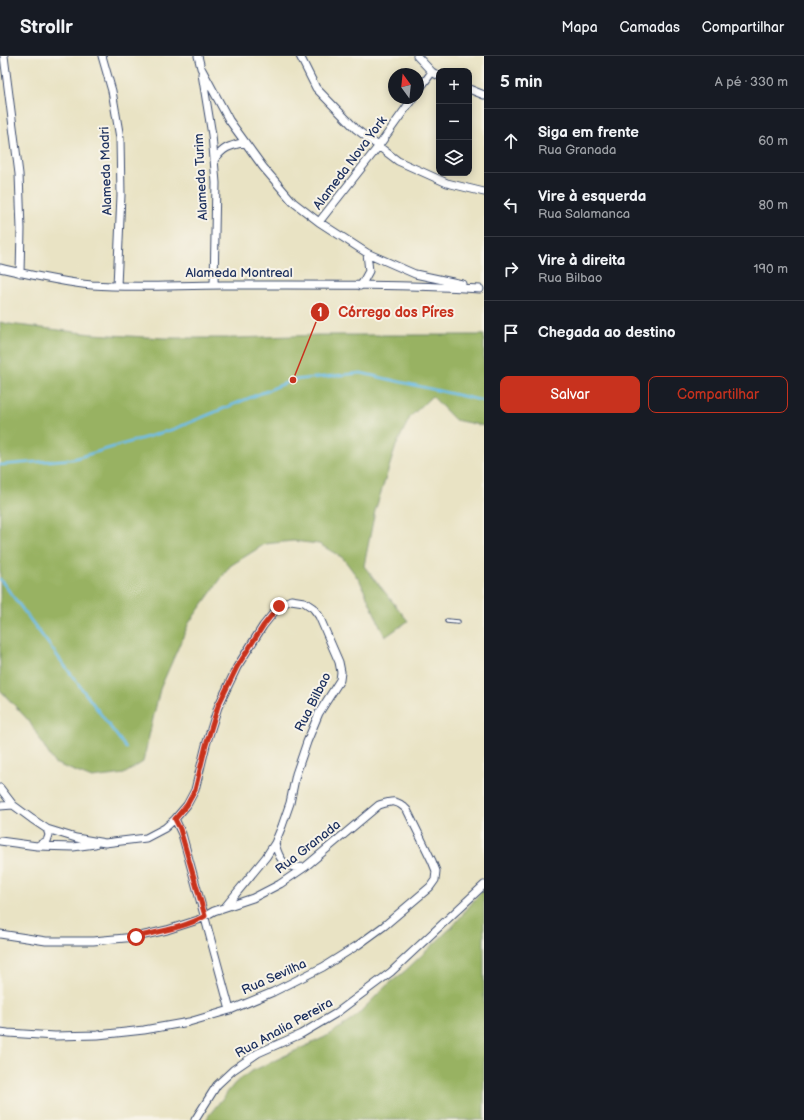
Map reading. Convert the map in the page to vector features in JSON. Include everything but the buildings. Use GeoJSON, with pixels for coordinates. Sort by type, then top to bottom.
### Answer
{"type":"FeatureCollection","features":[{"type":"Feature","properties":{"kind":"street"},"geometry":{"type":"LineString","coordinates":[[4,56],[19,174],[21,229],[20,273]]}},
{"type":"Feature","properties":{"kind":"street","name":"Alameda Madri"},"geometry":{"type":"LineString","coordinates":[[102,56],[112,91],[120,138],[121,195],[117,286]]}},
{"type":"Feature","properties":{"kind":"street"},"geometry":{"type":"LineString","coordinates":[[198,56],[201,68],[229,120],[262,167],[293,202],[319,222],[367,253],[415,274],[482,289]]}},
{"type":"Feature","properties":{"kind":"street"},"geometry":{"type":"LineString","coordinates":[[300,56],[316,88],[356,129],[398,161],[447,183],[484,192]]}},
{"type":"Feature","properties":{"kind":"street"},"geometry":{"type":"LineString","coordinates":[[417,56],[436,74]]}},
{"type":"Feature","properties":{"kind":"street","name":"Alameda Turim"},"geometry":{"type":"LineString","coordinates":[[201,68],[212,135],[216,183],[214,285]]}},
{"type":"Feature","properties":{"kind":"street"},"geometry":{"type":"LineString","coordinates":[[424,83],[432,72]]}},
{"type":"Feature","properties":{"kind":"street"},"geometry":{"type":"LineString","coordinates":[[472,90],[484,95]]}},
{"type":"Feature","properties":{"kind":"street","name":"Alameda Nova York"},"geometry":{"type":"LineString","coordinates":[[319,222],[409,104]]}},
{"type":"Feature","properties":{"kind":"street"},"geometry":{"type":"LineString","coordinates":[[214,160],[221,150],[232,145],[245,142]]}},
{"type":"Feature","properties":{"kind":"street"},"geometry":{"type":"LineString","coordinates":[[360,286],[369,271],[367,253]]}},
{"type":"Feature","properties":{"kind":"street","name":"Alameda Montreal"},"geometry":{"type":"LineString","coordinates":[[0,268],[49,279],[117,286],[426,286],[482,289]]}},
{"type":"Feature","properties":{"kind":"street","name":"Rua Bilbao"},"geometry":{"type":"LineString","coordinates":[[0,788],[13,805],[47,829],[76,838],[105,843],[146,838],[165,828],[187,805],[195,790],[206,745],[218,706],[237,667],[263,626],[279,606],[291,600],[304,602],[314,608],[319,616],[339,662],[342,672],[340,680],[319,712],[307,742],[296,774],[290,803],[275,843],[249,879],[224,907]]}},
{"type":"Feature","properties":{"kind":"street","name":"Rua Granada"},"geometry":{"type":"LineString","coordinates":[[0,934],[46,941],[93,942],[136,937],[167,930],[198,920],[224,907],[254,898],[280,884],[305,867],[379,805],[392,801]]}},
{"type":"Feature","properties":{"kind":"street","name":"Rua Sevilha"},"geometry":{"type":"LineString","coordinates":[[0,1032],[8,1034],[55,1036],[98,1035],[144,1030],[189,1022],[230,1010],[273,992],[324,967],[358,946],[379,930],[430,887],[435,880],[436,871],[432,861],[407,810],[401,803],[392,801]]}},
{"type":"Feature","properties":{"kind":"street"},"geometry":{"type":"LineString","coordinates":[[0,806],[13,805]]}},
{"type":"Feature","properties":{"kind":"street"},"geometry":{"type":"LineString","coordinates":[[175,819],[180,829],[230,1010]]}},
{"type":"Feature","properties":{"kind":"street"},"geometry":{"type":"LineString","coordinates":[[37,846],[47,841],[47,829]]}},
{"type":"Feature","properties":{"kind":"street"},"geometry":{"type":"LineString","coordinates":[[0,841],[37,846],[73,847],[105,843]]}},
{"type":"Feature","properties":{"kind":"street"},"geometry":{"type":"LineString","coordinates":[[275,843],[278,855],[283,862],[290,866],[305,867]]}},
{"type":"Feature","properties":{"kind":"street","name":"Rua Analia Pereira"},"geometry":{"type":"LineString","coordinates":[[195,1120],[217,1085],[233,1070],[258,1053],[301,1034],[335,1014],[392,972],[484,885]]}},
{"type":"Feature","properties":{"kind":"lane"},"geometry":{"type":"LineString","coordinates":[[447,620],[458,622]]}},
{"type":"Feature","properties":{"kind":"green space"},"geometry":{"type":"Polygon","coordinates":[[[0,322],[92,334],[164,338],[238,338],[319,335],[484,335],[484,426],[455,420],[432,396],[410,417],[396,446],[375,511],[364,566],[408,621],[385,637],[360,581],[343,558],[319,544],[293,541],[265,544],[230,566],[189,623],[160,689],[143,762],[124,774],[92,778],[54,763],[29,721],[0,690],[0,322]]]}},
{"type":"Feature","properties":{"kind":"green space"},"geometry":{"type":"Polygon","coordinates":[[[484,890],[484,1120],[206,1120],[235,1083],[250,1072],[325,1037],[352,1020],[385,987],[405,971],[454,925],[484,890]]]}},
{"type":"Feature","properties":{"kind":"waterway"},"geometry":{"type":"LineString","coordinates":[[0,465],[73,459],[174,429],[293,380],[361,373],[484,401]]}},
{"type":"Feature","properties":{"kind":"waterway"},"geometry":{"type":"LineString","coordinates":[[0,579],[126,748]]}},
{"type":"Feature","properties":{"kind":"place","name":"Córrego dos Píres"},"geometry":{"type":"Point","coordinates":[293,380]}},
{"type":"Feature","properties":{"kind":"route"},"geometry":{"type":"LineString","coordinates":[[136,937],[167,930],[198,920],[205,916],[180,829],[175,819],[187,805],[195,790],[206,745],[218,706],[237,667],[263,626],[279,606]]}}]}
